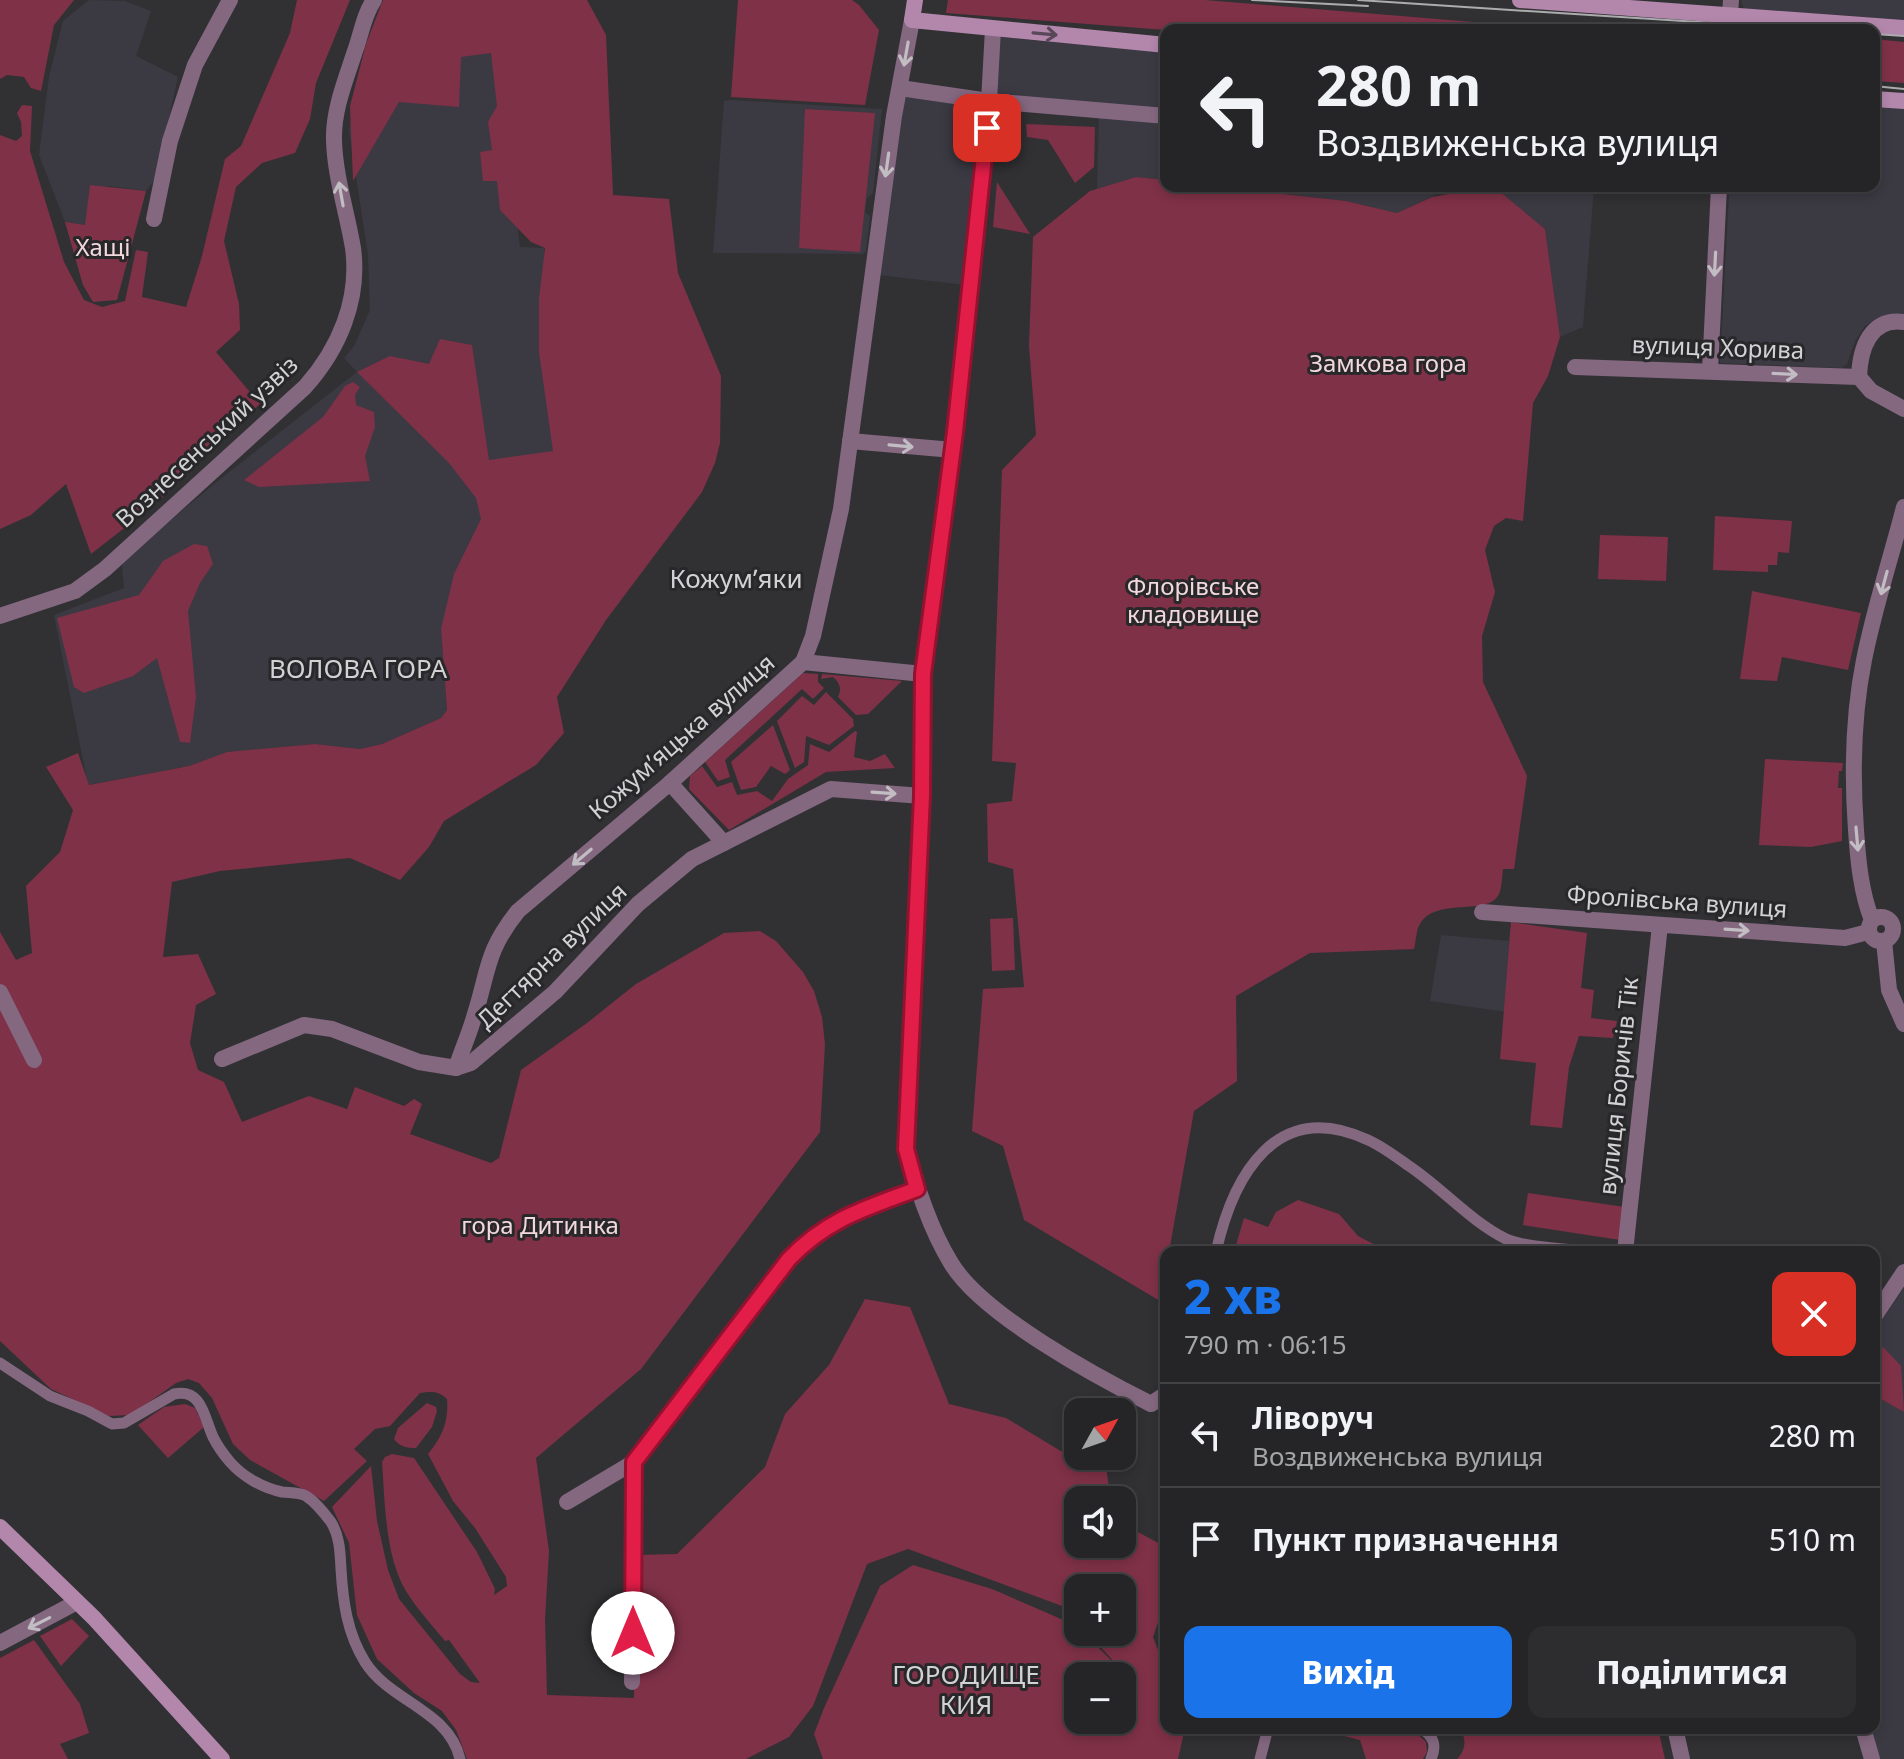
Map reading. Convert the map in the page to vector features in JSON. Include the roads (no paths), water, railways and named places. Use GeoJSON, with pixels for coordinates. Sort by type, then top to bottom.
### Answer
{"type":"FeatureCollection","features":[{"type":"Feature","properties":{"kind":"main road"},"geometry":{"type":"LineString","coordinates":[[915,0],[912,20],[1160,44]]}},
{"type":"Feature","properties":{"kind":"main road"},"geometry":{"type":"LineString","coordinates":[[1520,0],[1850,24]]}},
{"type":"Feature","properties":{"kind":"main road"},"geometry":{"type":"LineString","coordinates":[[1880,26],[1904,28]]}},
{"type":"Feature","properties":{"kind":"main road"},"geometry":{"type":"LineString","coordinates":[[1880,99],[1904,101]]}},
{"type":"Feature","properties":{"kind":"main road"},"geometry":{"type":"LineString","coordinates":[[0,1527],[77,1602],[222,1759]]}},
{"type":"Feature","properties":{"kind":"street"},"geometry":{"type":"LineString","coordinates":[[154,219],[170,141],[195,65],[230,0]]}},
{"type":"Feature","properties":{"kind":"street","name":"Вознесенський узвіз"},"geometry":{"type":"LineString","coordinates":[[0,616],[75,591],[105,569],[305,387],[327,358],[344,326],[355,286],[352,246],[340,195],[334,137],[342,91],[374,0]]}},
{"type":"Feature","properties":{"kind":"street","name":"Кожумʼяцька вулиця"},"geometry":{"type":"LineString","coordinates":[[456,1068],[476,1013],[489,956],[518,911],[670,783],[803,662],[813,636],[841,509],[874,262],[912,20]]}},
{"type":"Feature","properties":{"kind":"street"},"geometry":{"type":"LineString","coordinates":[[993,29],[989,101],[953,450],[923,674],[922,796],[906,1149],[917,1189],[951,1265],[997,1311],[1085,1368],[1151,1404],[1160,1398]]}},
{"type":"Feature","properties":{"kind":"street"},"geometry":{"type":"LineString","coordinates":[[900,88],[989,101],[1160,115]]}},
{"type":"Feature","properties":{"kind":"street"},"geometry":{"type":"LineString","coordinates":[[1710,371],[1719,192]]}},
{"type":"Feature","properties":{"kind":"street"},"geometry":{"type":"LineString","coordinates":[[1904,322],[1894,320],[1880,325],[1867,338],[1860,358],[1859,377],[1871,391],[1904,409]]}},
{"type":"Feature","properties":{"kind":"street","name":"вулиця Хорива"},"geometry":{"type":"LineString","coordinates":[[1575,367],[1859,377]]}},
{"type":"Feature","properties":{"kind":"street"},"geometry":{"type":"LineString","coordinates":[[850,441],[953,450]]}},
{"type":"Feature","properties":{"kind":"street"},"geometry":{"type":"LineString","coordinates":[[1904,507],[1863,662],[1856,717],[1854,801],[1868,908],[1888,928],[1889,990],[1904,1024]]}},
{"type":"Feature","properties":{"kind":"street"},"geometry":{"type":"LineString","coordinates":[[803,662],[923,674]]}},
{"type":"Feature","properties":{"kind":"street"},"geometry":{"type":"LineString","coordinates":[[670,783],[724,843]]}},
{"type":"Feature","properties":{"kind":"street","name":"Дегтярна вулиця"},"geometry":{"type":"LineString","coordinates":[[456,1068],[481,1058],[555,992],[638,904],[692,859],[831,789],[922,796]]}},
{"type":"Feature","properties":{"kind":"street","name":"Фролівська вулиця"},"geometry":{"type":"LineString","coordinates":[[1482,912],[1845,938],[1888,928]]}},
{"type":"Feature","properties":{"kind":"street","name":"вулиця Боричів Тік"},"geometry":{"type":"LineString","coordinates":[[1626,1246],[1660,925]]}},
{"type":"Feature","properties":{"kind":"street"},"geometry":{"type":"LineString","coordinates":[[0,992],[34,1060]]}},
{"type":"Feature","properties":{"kind":"street"},"geometry":{"type":"LineString","coordinates":[[222,1059],[304,1025],[332,1029],[419,1062],[456,1068]]}},
{"type":"Feature","properties":{"kind":"street"},"geometry":{"type":"LineString","coordinates":[[1217,1246],[1222,1223],[1238,1184],[1256,1156],[1280,1138],[1307,1128],[1338,1130],[1367,1139],[1509,1241],[1549,1246]]}},
{"type":"Feature","properties":{"kind":"street"},"geometry":{"type":"LineString","coordinates":[[567,1502],[634,1462],[789,1259],[809,1238],[828,1225],[917,1189]]}},
{"type":"Feature","properties":{"kind":"street"},"geometry":{"type":"LineString","coordinates":[[1882,1293],[1904,1272]]}},
{"type":"Feature","properties":{"kind":"street"},"geometry":{"type":"LineString","coordinates":[[0,1363],[50,1396],[112,1424],[124,1423],[174,1394],[189,1394],[202,1405],[214,1439],[231,1464],[265,1487],[307,1496],[330,1521],[339,1542],[346,1615],[353,1641],[373,1674],[448,1731],[458,1747],[460,1759]]}},
{"type":"Feature","properties":{"kind":"street"},"geometry":{"type":"LineString","coordinates":[[632,1682],[634,1462]]}},
{"type":"Feature","properties":{"kind":"street"},"geometry":{"type":"LineString","coordinates":[[0,1643],[77,1602]]}},
{"type":"Feature","properties":{"kind":"street"},"geometry":{"type":"LineString","coordinates":[[1260,1759],[1266,1734]]}},
{"type":"Feature","properties":{"kind":"street"},"geometry":{"type":"LineString","coordinates":[[1427,1734],[1434,1741],[1431,1759]]}},
{"type":"Feature","properties":{"kind":"street"},"geometry":{"type":"LineString","coordinates":[[1676,1734],[1682,1759]]}},
{"type":"Feature","properties":{"kind":"street"},"geometry":{"type":"LineString","coordinates":[[1865,1734],[1872,1759]]}},
{"type":"Feature","properties":{"kind":"tram line"},"geometry":{"type":"LineString","coordinates":[[1252,0],[1368,6]]}},
{"type":"Feature","properties":{"kind":"tram line"},"geometry":{"type":"LineString","coordinates":[[1358,0],[1728,24]]}},
{"type":"Feature","properties":{"kind":"tram line"},"geometry":{"type":"LineString","coordinates":[[1880,34],[1904,36]]}},
{"type":"Feature","properties":{"kind":"tram line"},"geometry":{"type":"LineString","coordinates":[[1880,87],[1904,89]]}},
{"type":"Feature","properties":{"kind":"district","name":"Кожумʼяки"},"geometry":{"type":"Point","coordinates":[736,579]}},
{"type":"Feature","properties":{"kind":"district","name":"ВОЛОВА ГОРА"},"geometry":{"type":"Point","coordinates":[358,669]}},
{"type":"Feature","properties":{"kind":"district","name":"ГОРОДИЩЕ КИЯ"},"geometry":{"type":"Point","coordinates":[966,1690]}},
{"type":"Feature","properties":{"kind":"park label","name":"Хащі"},"geometry":{"type":"Point","coordinates":[103,248]}},
{"type":"Feature","properties":{"kind":"park label","name":"Замкова гора"},"geometry":{"type":"Point","coordinates":[1388,364]}},
{"type":"Feature","properties":{"kind":"park label","name":"Флорівське кладовище"},"geometry":{"type":"Point","coordinates":[1193,601]}},
{"type":"Feature","properties":{"kind":"park label","name":"гора Дитинка"},"geometry":{"type":"Point","coordinates":[540,1226]}}]}
